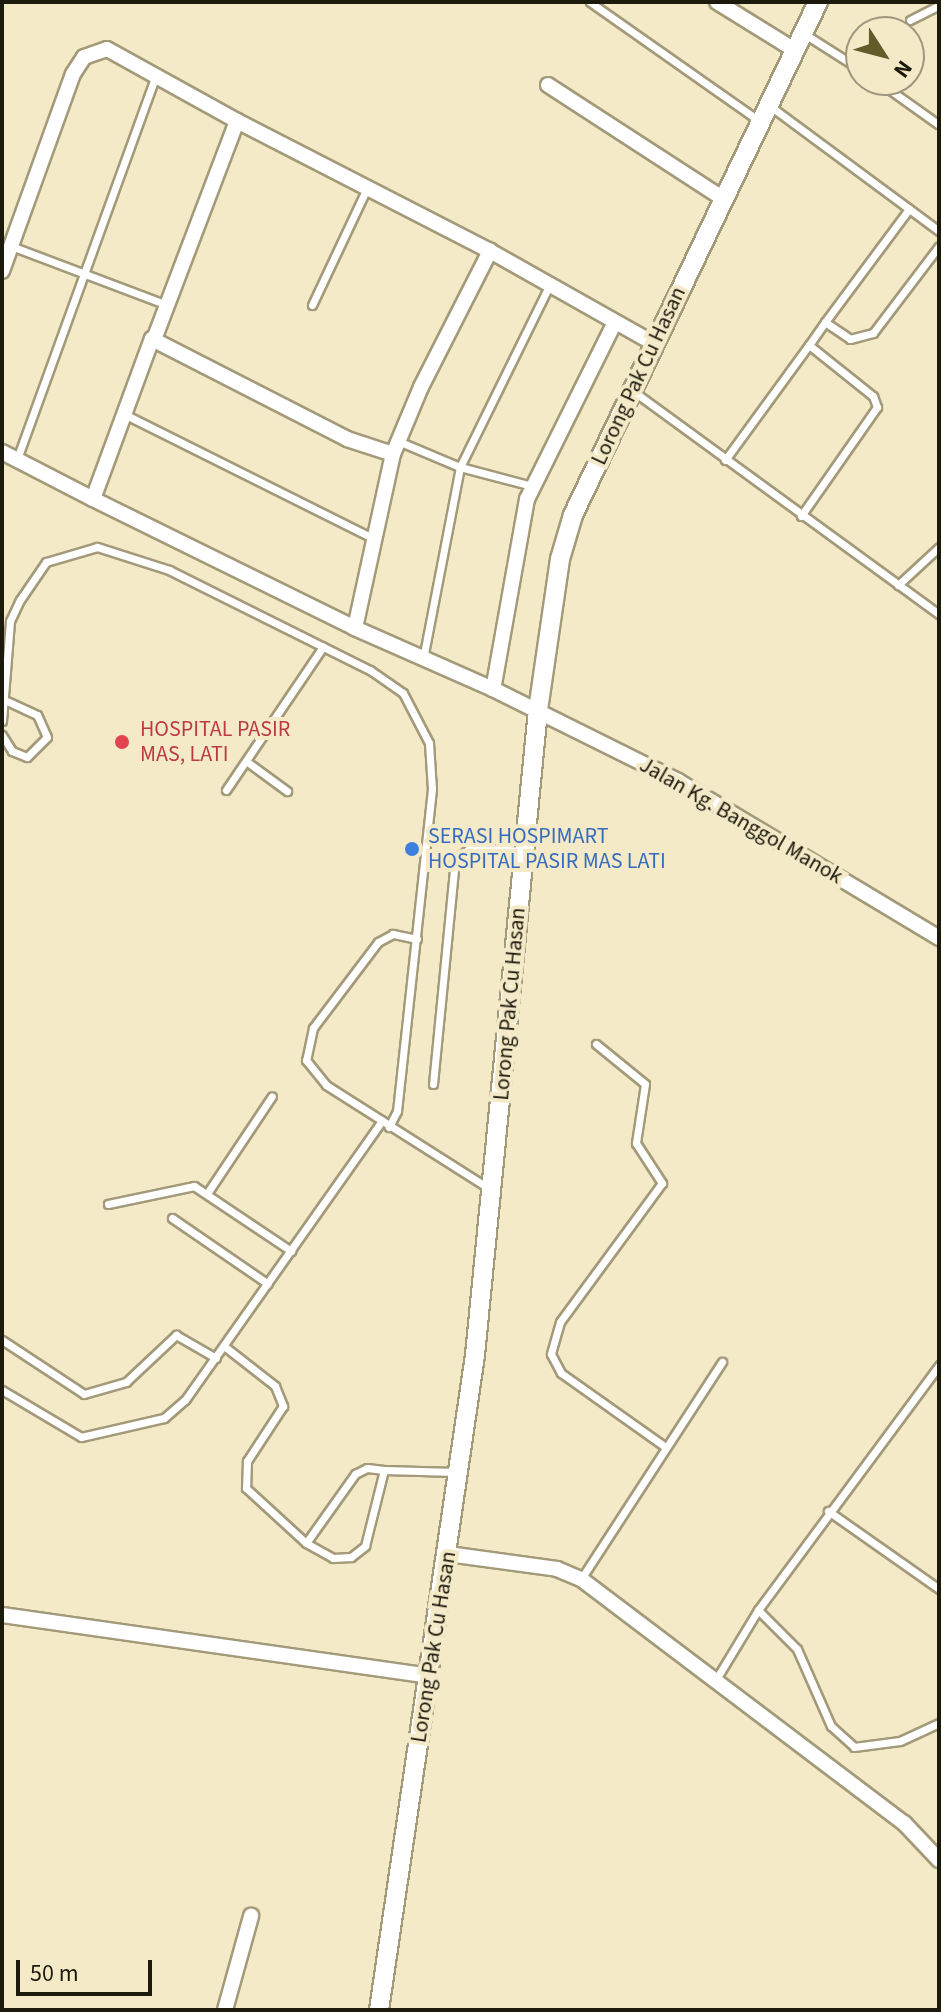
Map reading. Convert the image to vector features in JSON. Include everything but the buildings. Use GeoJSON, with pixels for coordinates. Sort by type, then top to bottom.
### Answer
{"type":"FeatureCollection","features":[{"type":"Feature","properties":{"kind":"street"},"geometry":{"type":"LineString","coordinates":[[717,2],[793,49]]}},
{"type":"Feature","properties":{"kind":"street","name":"Lorong Pak Cu Hasan"},"geometry":{"type":"LineString","coordinates":[[379,2010],[459,1472],[493,1191],[538,710],[560,559],[573,515],[818,2]]}},
{"type":"Feature","properties":{"kind":"street"},"geometry":{"type":"LineString","coordinates":[[2,271],[84,57],[107,49],[237,121],[490,251],[614,324],[655,344]]}},
{"type":"Feature","properties":{"kind":"street"},"geometry":{"type":"LineString","coordinates":[[548,85],[722,198]]}},
{"type":"Feature","properties":{"kind":"street"},"geometry":{"type":"LineString","coordinates":[[93,499],[237,121]]}},
{"type":"Feature","properties":{"kind":"street"},"geometry":{"type":"LineString","coordinates":[[355,628],[395,447],[490,251]]}},
{"type":"Feature","properties":{"kind":"street"},"geometry":{"type":"LineString","coordinates":[[493,689],[521,521],[532,486],[614,324]]}},
{"type":"Feature","properties":{"kind":"street"},"geometry":{"type":"LineString","coordinates":[[154,340],[347,439],[395,447]]}},
{"type":"Feature","properties":{"kind":"street","name":"Jalan Kg. Banggol Manok"},"geometry":{"type":"LineString","coordinates":[[2,452],[355,628],[538,710],[678,781],[939,938]]}},
{"type":"Feature","properties":{"kind":"street"},"geometry":{"type":"LineString","coordinates":[[448,1554],[557,1569],[581,1579],[714,1683],[904,1823],[939,1860]]}},
{"type":"Feature","properties":{"kind":"street"},"geometry":{"type":"LineString","coordinates":[[2,1615],[429,1676]]}},
{"type":"Feature","properties":{"kind":"street"},"geometry":{"type":"LineString","coordinates":[[225,2010],[251,1916]]}},
{"type":"Feature","properties":{"kind":"lane"},"geometry":{"type":"LineString","coordinates":[[590,2],[763,112],[939,231]]}},
{"type":"Feature","properties":{"kind":"lane"},"geometry":{"type":"LineString","coordinates":[[917,16],[939,3]]}},
{"type":"Feature","properties":{"kind":"lane"},"geometry":{"type":"LineString","coordinates":[[802,32],[845,60]]}},
{"type":"Feature","properties":{"kind":"lane"},"geometry":{"type":"LineString","coordinates":[[17,459],[88,275],[157,74]]}},
{"type":"Feature","properties":{"kind":"lane"},"geometry":{"type":"LineString","coordinates":[[899,96],[938,124]]}},
{"type":"Feature","properties":{"kind":"lane"},"geometry":{"type":"LineString","coordinates":[[312,305],[367,188]]}},
{"type":"Feature","properties":{"kind":"lane"},"geometry":{"type":"LineString","coordinates":[[725,460],[909,209]]}},
{"type":"Feature","properties":{"kind":"lane"},"geometry":{"type":"LineString","coordinates":[[11,246],[167,305]]}},
{"type":"Feature","properties":{"kind":"lane"},"geometry":{"type":"LineString","coordinates":[[825,322],[845,337],[868,337],[939,246]]}},
{"type":"Feature","properties":{"kind":"lane"},"geometry":{"type":"LineString","coordinates":[[423,659],[460,467],[549,286]]}},
{"type":"Feature","properties":{"kind":"lane"},"geometry":{"type":"LineString","coordinates":[[801,516],[877,407],[873,396],[809,345]]}},
{"type":"Feature","properties":{"kind":"lane"},"geometry":{"type":"LineString","coordinates":[[632,390],[939,614]]}},
{"type":"Feature","properties":{"kind":"lane"},"geometry":{"type":"LineString","coordinates":[[124,414],[375,539]]}},
{"type":"Feature","properties":{"kind":"lane"},"geometry":{"type":"LineString","coordinates":[[395,447],[532,486]]}},
{"type":"Feature","properties":{"kind":"lane"},"geometry":{"type":"LineString","coordinates":[[898,585],[939,547]]}},
{"type":"Feature","properties":{"kind":"lane"},"geometry":{"type":"LineString","coordinates":[[2,721],[7,701],[6,648],[20,600],[46,562],[80,548],[138,556],[390,682],[414,708],[426,734],[432,789],[397,1111],[291,1251],[216,1358],[164,1418],[93,1437],[56,1427],[2,1390]]}},
{"type":"Feature","properties":{"kind":"lane"},"geometry":{"type":"LineString","coordinates":[[226,790],[323,647]]}},
{"type":"Feature","properties":{"kind":"lane"},"geometry":{"type":"LineString","coordinates":[[2,735],[12,751],[27,757],[46,743],[37,715],[7,701]]}},
{"type":"Feature","properties":{"kind":"lane"},"geometry":{"type":"LineString","coordinates":[[246,761],[287,791]]}},
{"type":"Feature","properties":{"kind":"lane"},"geometry":{"type":"LineString","coordinates":[[433,1084],[455,861],[471,847],[525,852]]}},
{"type":"Feature","properties":{"kind":"lane"},"geometry":{"type":"LineString","coordinates":[[417,939],[393,934],[378,942],[313,1028],[306,1050],[315,1076],[493,1191]]}},
{"type":"Feature","properties":{"kind":"lane"},"geometry":{"type":"LineString","coordinates":[[596,1044],[645,1084],[636,1143],[662,1183],[560,1322],[551,1354],[561,1373],[664,1446]]}},
{"type":"Feature","properties":{"kind":"lane"},"geometry":{"type":"LineString","coordinates":[[208,1192],[272,1096]]}},
{"type":"Feature","properties":{"kind":"lane"},"geometry":{"type":"LineString","coordinates":[[108,1204],[184,1185],[208,1192],[291,1251]]}},
{"type":"Feature","properties":{"kind":"lane"},"geometry":{"type":"LineString","coordinates":[[172,1218],[268,1284]]}},
{"type":"Feature","properties":{"kind":"lane"},"geometry":{"type":"LineString","coordinates":[[2,1340],[84,1394],[126,1382],[176,1335],[216,1358]]}},
{"type":"Feature","properties":{"kind":"lane"},"geometry":{"type":"LineString","coordinates":[[224,1346],[281,1398],[279,1418],[247,1461],[246,1488],[306,1543],[333,1558],[359,1554],[384,1470]]}},
{"type":"Feature","properties":{"kind":"lane"},"geometry":{"type":"LineString","coordinates":[[581,1579],[664,1446],[722,1362]]}},
{"type":"Feature","properties":{"kind":"lane"},"geometry":{"type":"LineString","coordinates":[[714,1683],[758,1610],[828,1511],[939,1365]]}},
{"type":"Feature","properties":{"kind":"lane"},"geometry":{"type":"LineString","coordinates":[[306,1543],[355,1474],[367,1468],[459,1472]]}},
{"type":"Feature","properties":{"kind":"lane"},"geometry":{"type":"LineString","coordinates":[[828,1511],[939,1589]]}},
{"type":"Feature","properties":{"kind":"lane"},"geometry":{"type":"LineString","coordinates":[[758,1610],[797,1649],[831,1726],[854,1747],[900,1741],[939,1723]]}},
{"type":"Feature","properties":{"kind":"place","name":"HOSPITAL PASIR MAS, LATI"},"geometry":{"type":"Point","coordinates":[122,742]}},
{"type":"Feature","properties":{"kind":"place","name":"SERASI HOSPIMART HOSPITAL PASIR MAS LATI"},"geometry":{"type":"Point","coordinates":[412,849]}}]}
